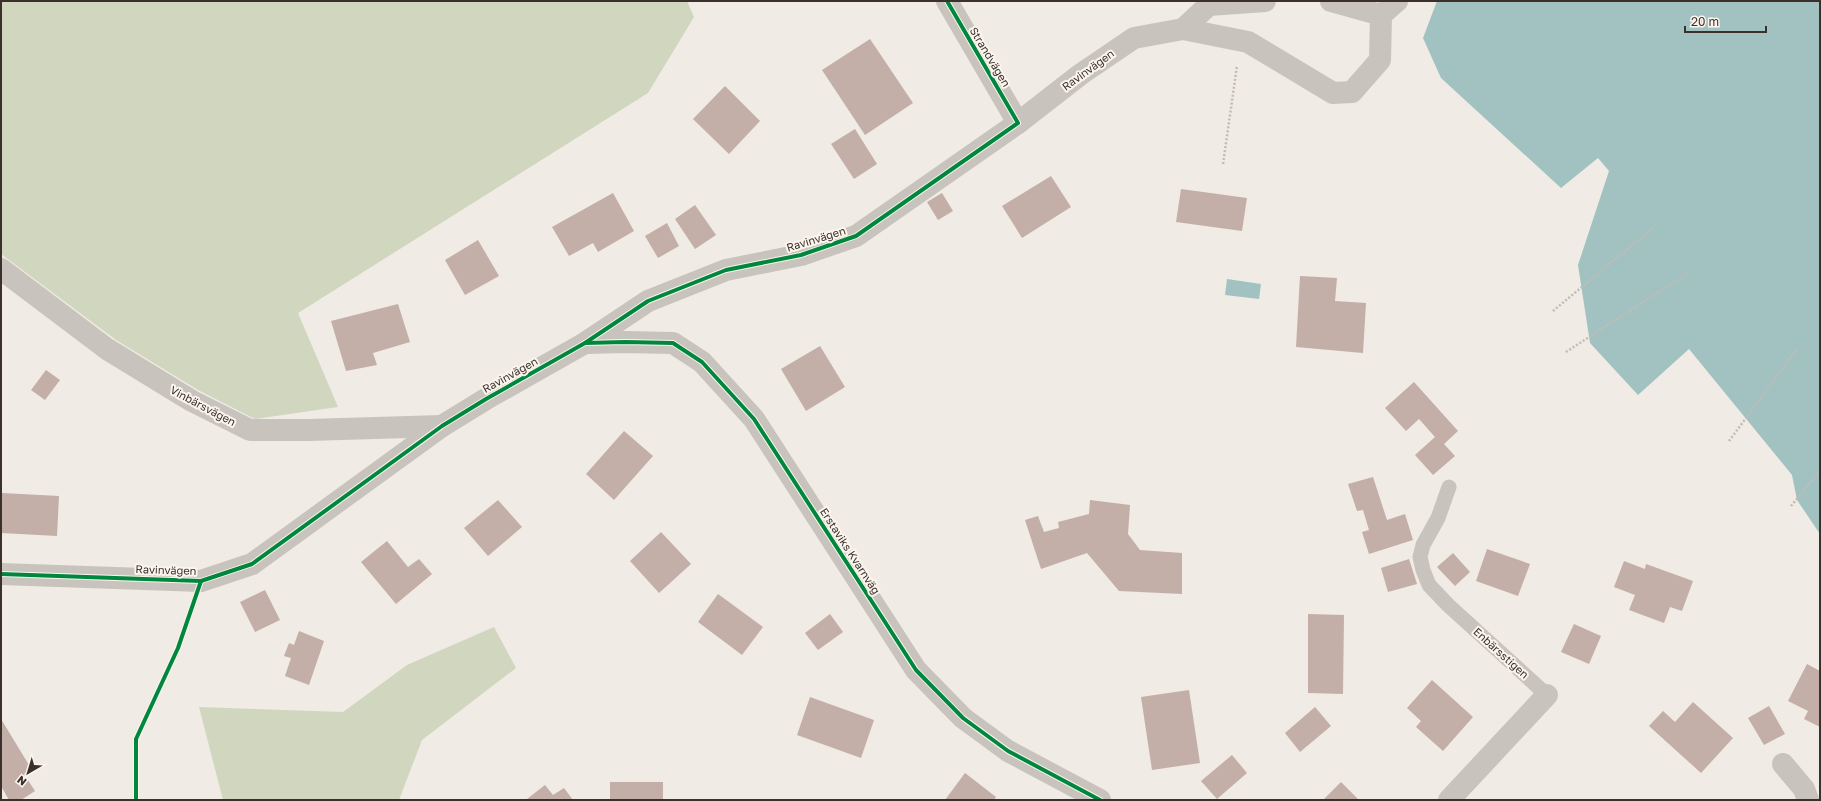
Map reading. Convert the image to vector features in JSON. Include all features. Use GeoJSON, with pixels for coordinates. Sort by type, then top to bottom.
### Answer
{"type":"FeatureCollection","features":[{"type":"Feature","properties":{"kind":"street","name":"Strandvägen"},"geometry":{"type":"LineString","coordinates":[[946,1],[1018,123]]}},
{"type":"Feature","properties":{"kind":"street"},"geometry":{"type":"LineString","coordinates":[[1183,29],[1210,5],[1265,1]]}},
{"type":"Feature","properties":{"kind":"street","name":"Ravinvägen"},"geometry":{"type":"LineString","coordinates":[[1,574],[201,581],[252,564],[442,426],[486,399],[585,343],[648,301],[726,270],[801,256],[856,236],[1018,123],[1081,74],[1134,38],[1183,29],[1242,40],[1248,42],[1333,93],[1352,92],[1380,60],[1389,8],[1331,1]]}},
{"type":"Feature","properties":{"kind":"street","name":"Vinbärsvägen"},"geometry":{"type":"LineString","coordinates":[[1,268],[107,350],[192,402],[250,430],[442,426]]}},
{"type":"Feature","properties":{"kind":"street","name":"Erstaviks Kvarnväg"},"geometry":{"type":"LineString","coordinates":[[585,343],[625,342],[673,344],[702,362],[754,419],[916,670],[963,718],[1008,751],[1100,800]]}},
{"type":"Feature","properties":{"kind":"street","name":"Enbärsstigen"},"geometry":{"type":"LineString","coordinates":[[1449,800],[1546,694]]}},
{"type":"Feature","properties":{"kind":"street"},"geometry":{"type":"LineString","coordinates":[[1783,764],[1804,789],[1808,800]]}},
{"type":"Feature","properties":{"kind":"lane","name":"Enbärsstigen"},"geometry":{"type":"LineString","coordinates":[[1449,487],[1438,518],[1423,545],[1420,558],[1429,585],[1448,605],[1546,694]]}},
{"type":"Feature","properties":{"kind":"path"},"geometry":{"type":"LineString","coordinates":[[1223,164],[1242,40]]}},
{"type":"Feature","properties":{"kind":"path"},"geometry":{"type":"LineString","coordinates":[[1553,311],[1654,227]]}},
{"type":"Feature","properties":{"kind":"path"},"geometry":{"type":"LineString","coordinates":[[1566,352],[1688,273]]}},
{"type":"Feature","properties":{"kind":"path"},"geometry":{"type":"LineString","coordinates":[[1729,441],[1797,349]]}},
{"type":"Feature","properties":{"kind":"path"},"geometry":{"type":"LineString","coordinates":[[1790,506],[1820,470]]}},
{"type":"Feature","properties":{"kind":"green space"},"geometry":{"type":"Polygon","coordinates":[[[1,1],[687,1],[694,17],[648,93],[298,313],[338,407],[255,419],[198,390],[116,340],[1,254],[1,1]]]}},
{"type":"Feature","properties":{"kind":"green space"},"geometry":{"type":"Polygon","coordinates":[[[494,627],[516,668],[422,740],[399,800],[223,800],[199,707],[343,712],[407,665],[494,627]]]}},
{"type":"Feature","properties":{"kind":"water"},"geometry":{"type":"Polygon","coordinates":[[[1437,1],[1820,1],[1820,534],[1797,500],[1792,475],[1689,349],[1638,395],[1590,343],[1578,265],[1609,171],[1598,158],[1561,188],[1441,78],[1423,38],[1437,1]]]}},
{"type":"Feature","properties":{"kind":"water"},"geometry":{"type":"Polygon","coordinates":[[[1227,279],[1261,284],[1259,299],[1225,295],[1227,279]]]}},
{"type":"Feature","properties":{"kind":"building"},"geometry":{"type":"Polygon","coordinates":[[[870,39],[913,103],[865,135],[822,70],[870,39]]]}},
{"type":"Feature","properties":{"kind":"building"},"geometry":{"type":"Polygon","coordinates":[[[725,86],[760,121],[729,154],[693,119],[725,86]]]}},
{"type":"Feature","properties":{"kind":"building"},"geometry":{"type":"Polygon","coordinates":[[[855,129],[877,164],[854,179],[831,144],[855,129]]]}},
{"type":"Feature","properties":{"kind":"building"},"geometry":{"type":"Polygon","coordinates":[[[1051,176],[1071,207],[1022,238],[1002,206],[1051,176]]]}},
{"type":"Feature","properties":{"kind":"building"},"geometry":{"type":"Polygon","coordinates":[[[1181,189],[1247,198],[1242,231],[1176,222],[1181,189]]]}},
{"type":"Feature","properties":{"kind":"building"},"geometry":{"type":"Polygon","coordinates":[[[613,193],[634,231],[598,252],[593,243],[569,256],[552,227],[613,193]]]}},
{"type":"Feature","properties":{"kind":"building"},"geometry":{"type":"Polygon","coordinates":[[[942,193],[953,211],[938,220],[927,202],[942,193]]]}},
{"type":"Feature","properties":{"kind":"building"},"geometry":{"type":"Polygon","coordinates":[[[695,205],[716,235],[695,249],[675,219],[695,205]]]}},
{"type":"Feature","properties":{"kind":"building"},"geometry":{"type":"Polygon","coordinates":[[[667,223],[679,246],[658,258],[645,236],[667,223]]]}},
{"type":"Feature","properties":{"kind":"building"},"geometry":{"type":"Polygon","coordinates":[[[478,240],[499,276],[465,295],[445,260],[478,240]]]}},
{"type":"Feature","properties":{"kind":"building"},"geometry":{"type":"Polygon","coordinates":[[[1300,276],[1337,278],[1335,301],[1366,303],[1363,353],[1296,347],[1300,276]]]}},
{"type":"Feature","properties":{"kind":"building"},"geometry":{"type":"Polygon","coordinates":[[[398,304],[410,342],[373,353],[377,365],[346,371],[331,321],[398,304]]]}},
{"type":"Feature","properties":{"kind":"building"},"geometry":{"type":"Polygon","coordinates":[[[820,346],[845,387],[806,411],[781,369],[820,346]]]}},
{"type":"Feature","properties":{"kind":"building"},"geometry":{"type":"Polygon","coordinates":[[[46,370],[60,380],[45,400],[31,390],[46,370]]]}},
{"type":"Feature","properties":{"kind":"building"},"geometry":{"type":"Polygon","coordinates":[[[1414,382],[1458,431],[1444,444],[1455,456],[1433,475],[1415,455],[1435,437],[1419,419],[1406,431],[1385,408],[1414,382]]]}},
{"type":"Feature","properties":{"kind":"building"},"geometry":{"type":"Polygon","coordinates":[[[624,431],[653,456],[614,500],[586,474],[624,431]]]}},
{"type":"Feature","properties":{"kind":"building"},"geometry":{"type":"Polygon","coordinates":[[[1373,477],[1387,520],[1405,514],[1413,540],[1369,554],[1362,532],[1369,530],[1363,510],[1357,511],[1348,484],[1373,477]]]}},
{"type":"Feature","properties":{"kind":"building"},"geometry":{"type":"Polygon","coordinates":[[[2,493],[59,496],[57,536],[1,533],[2,493]]]}},
{"type":"Feature","properties":{"kind":"building"},"geometry":{"type":"Polygon","coordinates":[[[498,500],[522,527],[488,556],[464,528],[498,500]]]}},
{"type":"Feature","properties":{"kind":"building"},"geometry":{"type":"Polygon","coordinates":[[[1090,500],[1130,505],[1128,534],[1140,550],[1182,553],[1182,594],[1119,591],[1087,553],[1041,569],[1025,520],[1038,516],[1044,532],[1059,528],[1058,522],[1089,514],[1090,500]]]}},
{"type":"Feature","properties":{"kind":"building"},"geometry":{"type":"Polygon","coordinates":[[[661,532],[691,564],[659,593],[630,561],[661,532]]]}},
{"type":"Feature","properties":{"kind":"building"},"geometry":{"type":"Polygon","coordinates":[[[387,541],[408,567],[419,559],[432,574],[396,604],[361,562],[387,541]]]}},
{"type":"Feature","properties":{"kind":"building"},"geometry":{"type":"Polygon","coordinates":[[[1487,549],[1530,564],[1518,596],[1476,581],[1487,549]]]}},
{"type":"Feature","properties":{"kind":"building"},"geometry":{"type":"Polygon","coordinates":[[[1453,553],[1470,572],[1455,586],[1437,567],[1453,553]]]}},
{"type":"Feature","properties":{"kind":"building"},"geometry":{"type":"Polygon","coordinates":[[[1409,559],[1417,584],[1388,592],[1381,568],[1409,559]]]}},
{"type":"Feature","properties":{"kind":"building"},"geometry":{"type":"Polygon","coordinates":[[[1624,561],[1645,569],[1646,564],[1693,581],[1682,611],[1670,607],[1664,623],[1629,610],[1635,595],[1614,587],[1624,561]]]}},
{"type":"Feature","properties":{"kind":"building"},"geometry":{"type":"Polygon","coordinates":[[[265,590],[280,620],[255,632],[240,602],[265,590]]]}},
{"type":"Feature","properties":{"kind":"building"},"geometry":{"type":"Polygon","coordinates":[[[718,594],[763,627],[742,655],[698,622],[718,594]]]}},
{"type":"Feature","properties":{"kind":"building"},"geometry":{"type":"Polygon","coordinates":[[[830,614],[843,632],[818,650],[805,633],[830,614]]]}},
{"type":"Feature","properties":{"kind":"building"},"geometry":{"type":"Polygon","coordinates":[[[1308,614],[1344,615],[1343,694],[1308,693],[1308,614]]]}},
{"type":"Feature","properties":{"kind":"building"},"geometry":{"type":"Polygon","coordinates":[[[1574,624],[1601,636],[1589,664],[1561,652],[1574,624]]]}},
{"type":"Feature","properties":{"kind":"building"},"geometry":{"type":"Polygon","coordinates":[[[299,631],[324,641],[309,685],[285,676],[291,658],[284,656],[289,643],[294,645],[299,631]]]}},
{"type":"Feature","properties":{"kind":"building"},"geometry":{"type":"Polygon","coordinates":[[[1807,664],[1820,671],[1820,727],[1804,719],[1808,711],[1788,701],[1807,664]]]}},
{"type":"Feature","properties":{"kind":"building"},"geometry":{"type":"Polygon","coordinates":[[[1432,680],[1473,717],[1443,751],[1416,727],[1421,721],[1407,708],[1432,680]]]}},
{"type":"Feature","properties":{"kind":"building"},"geometry":{"type":"Polygon","coordinates":[[[1189,690],[1200,763],[1152,770],[1141,697],[1189,690]]]}},
{"type":"Feature","properties":{"kind":"building"},"geometry":{"type":"Polygon","coordinates":[[[810,697],[874,720],[861,758],[797,735],[810,697]]]}},
{"type":"Feature","properties":{"kind":"building"},"geometry":{"type":"Polygon","coordinates":[[[1693,702],[1733,738],[1701,773],[1649,726],[1663,711],[1675,722],[1693,702]]]}},
{"type":"Feature","properties":{"kind":"building"},"geometry":{"type":"Polygon","coordinates":[[[1769,706],[1785,734],[1764,745],[1748,718],[1769,706]]]}},
{"type":"Feature","properties":{"kind":"building"},"geometry":{"type":"Polygon","coordinates":[[[1315,707],[1331,726],[1300,752],[1285,733],[1315,707]]]}},
{"type":"Feature","properties":{"kind":"building"},"geometry":{"type":"Polygon","coordinates":[[[1,719],[32,770],[24,774],[35,791],[21,800],[9,800],[1,786],[1,719]]]}},
{"type":"Feature","properties":{"kind":"building"},"geometry":{"type":"Polygon","coordinates":[[[1232,755],[1247,773],[1217,799],[1201,781],[1232,755]]]}},
{"type":"Feature","properties":{"kind":"building"},"geometry":{"type":"Polygon","coordinates":[[[965,773],[996,797],[994,800],[945,800],[965,773]]]}},
{"type":"Feature","properties":{"kind":"building"},"geometry":{"type":"Polygon","coordinates":[[[610,782],[663,782],[663,800],[610,800],[610,782]]]}},
{"type":"Feature","properties":{"kind":"building"},"geometry":{"type":"Polygon","coordinates":[[[1341,782],[1359,800],[1323,800],[1341,782]]]}},
{"type":"Feature","properties":{"kind":"building"},"geometry":{"type":"Polygon","coordinates":[[[545,785],[553,795],[564,788],[573,800],[527,799],[545,785]]]}},
{"type":"Feature","properties":{"kind":"cycle path"},"geometry":{"type":"LineString","coordinates":[[1,574],[201,581],[252,564],[442,426],[486,399],[585,343],[648,301],[726,270],[801,255],[856,236],[1018,123],[947,1]]}},
{"type":"Feature","properties":{"kind":"cycle path"},"geometry":{"type":"LineString","coordinates":[[585,343],[673,343],[702,362],[754,419],[916,670],[963,718],[1008,751],[1100,800]]}},
{"type":"Feature","properties":{"kind":"cycle path"},"geometry":{"type":"LineString","coordinates":[[136,800],[136,739],[178,648],[201,581]]}}]}
